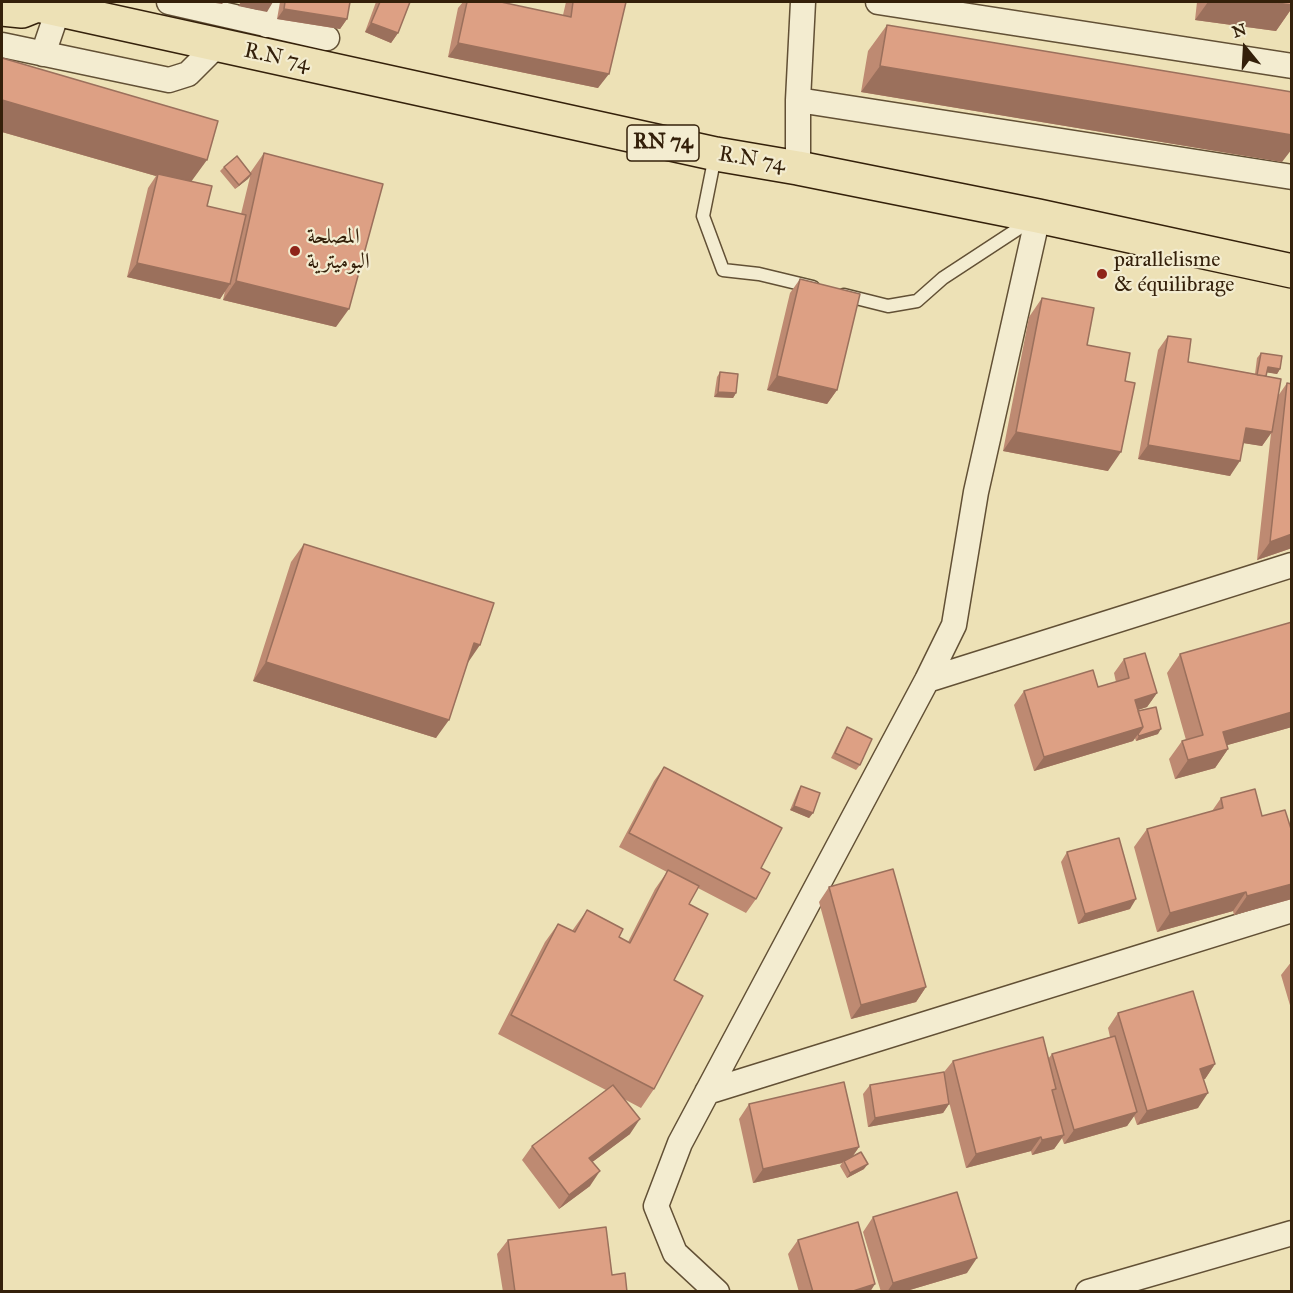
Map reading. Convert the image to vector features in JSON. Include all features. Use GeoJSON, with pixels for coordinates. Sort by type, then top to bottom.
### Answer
{"type":"FeatureCollection","features":[{"type":"Feature","properties":{"kind":"main road","name":"R.N 74"},"geometry":{"type":"LineString","coordinates":[[2,9],[22,11],[43,5],[716,154],[1038,216],[1292,271]]}},
{"type":"Feature","properties":{"kind":"street"},"geometry":{"type":"LineString","coordinates":[[169,2],[327,38]]}},
{"type":"Feature","properties":{"kind":"street"},"geometry":{"type":"LineString","coordinates":[[267,25],[274,2]]}},
{"type":"Feature","properties":{"kind":"street"},"geometry":{"type":"LineString","coordinates":[[798,168],[798,100],[803,2]]}},
{"type":"Feature","properties":{"kind":"street"},"geometry":{"type":"LineString","coordinates":[[878,2],[1292,66]]}},
{"type":"Feature","properties":{"kind":"street"},"geometry":{"type":"LineString","coordinates":[[43,5],[43,54]]}},
{"type":"Feature","properties":{"kind":"street"},"geometry":{"type":"LineString","coordinates":[[2,45],[169,81],[188,74],[217,45]]}},
{"type":"Feature","properties":{"kind":"street"},"geometry":{"type":"LineString","coordinates":[[798,100],[1292,177]]}},
{"type":"Feature","properties":{"kind":"street"},"geometry":{"type":"LineString","coordinates":[[717,1292],[675,1253],[656,1206],[680,1143],[954,626],[976,492],[1038,216]]}},
{"type":"Feature","properties":{"kind":"street"},"geometry":{"type":"LineString","coordinates":[[927,680],[1292,565]]}},
{"type":"Feature","properties":{"kind":"street"},"geometry":{"type":"LineString","coordinates":[[707,1092],[1292,910]]}},
{"type":"Feature","properties":{"kind":"street"},"geometry":{"type":"LineString","coordinates":[[1088,1292],[1292,1233]]}},
{"type":"Feature","properties":{"kind":"lane"},"geometry":{"type":"LineString","coordinates":[[716,154],[703,216],[723,270],[759,274],[888,306],[918,301],[943,278],[1038,216]]}},
{"type":"Feature","properties":{"kind":"building"},"geometry":{"type":"Polygon","coordinates":[[[285,2],[350,2],[347,19],[284,9],[285,2]]]}},
{"type":"Feature","properties":{"kind":"building"},"geometry":{"type":"Polygon","coordinates":[[[380,2],[410,2],[398,33],[371,23],[380,2]]]}},
{"type":"Feature","properties":{"kind":"building"},"geometry":{"type":"Polygon","coordinates":[[[467,2],[501,2],[571,17],[573,2],[626,2],[609,74],[458,43],[467,2]]]}},
{"type":"Feature","properties":{"kind":"building"},"geometry":{"type":"Polygon","coordinates":[[[1269,2],[1292,2],[1292,5],[1269,2]]]}},
{"type":"Feature","properties":{"kind":"building"},"geometry":{"type":"Polygon","coordinates":[[[887,25],[1292,92],[1292,135],[880,66],[887,25]]]}},
{"type":"Feature","properties":{"kind":"building"},"geometry":{"type":"Polygon","coordinates":[[[2,58],[218,121],[207,160],[2,100],[2,58]]]}},
{"type":"Feature","properties":{"kind":"building","name":"المصلحة البوميترية"},"geometry":{"type":"Polygon","coordinates":[[[264,153],[383,184],[349,309],[236,281],[264,153]]]}},
{"type":"Feature","properties":{"kind":"building"},"geometry":{"type":"Polygon","coordinates":[[[237,156],[251,174],[239,185],[224,167],[237,156]]]}},
{"type":"Feature","properties":{"kind":"building"},"geometry":{"type":"Polygon","coordinates":[[[158,174],[212,186],[207,206],[246,215],[230,284],[137,263],[158,174]]]}},
{"type":"Feature","properties":{"kind":"building"},"geometry":{"type":"Polygon","coordinates":[[[800,279],[860,294],[837,390],[777,376],[800,279]]]}},
{"type":"Feature","properties":{"kind":"building"},"geometry":{"type":"Polygon","coordinates":[[[1042,298],[1094,308],[1087,345],[1130,353],[1125,381],[1135,383],[1121,452],[1016,432],[1042,298]]]}},
{"type":"Feature","properties":{"kind":"building"},"geometry":{"type":"Polygon","coordinates":[[[1168,336],[1191,339],[1188,362],[1281,379],[1272,432],[1246,428],[1240,461],[1148,445],[1168,336]]]}},
{"type":"Feature","properties":{"kind":"building"},"geometry":{"type":"Polygon","coordinates":[[[1261,353],[1282,356],[1280,369],[1268,367],[1266,376],[1257,375],[1261,353]]]}},
{"type":"Feature","properties":{"kind":"building"},"geometry":{"type":"Polygon","coordinates":[[[720,372],[738,374],[736,393],[718,392],[720,372]]]}},
{"type":"Feature","properties":{"kind":"building"},"geometry":{"type":"Polygon","coordinates":[[[1287,383],[1292,384],[1292,534],[1270,542],[1287,383]]]}},
{"type":"Feature","properties":{"kind":"building"},"geometry":{"type":"Polygon","coordinates":[[[304,544],[494,603],[480,645],[474,643],[449,720],[266,662],[304,544]]]}},
{"type":"Feature","properties":{"kind":"building"},"geometry":{"type":"Polygon","coordinates":[[[1292,622],[1292,712],[1223,732],[1228,749],[1188,760],[1182,741],[1203,735],[1180,654],[1292,622]]]}},
{"type":"Feature","properties":{"kind":"building"},"geometry":{"type":"Polygon","coordinates":[[[1145,653],[1157,693],[1135,700],[1143,727],[1044,757],[1024,691],[1093,670],[1098,687],[1129,678],[1124,659],[1145,653]]]}},
{"type":"Feature","properties":{"kind":"building"},"geometry":{"type":"Polygon","coordinates":[[[1156,707],[1161,729],[1139,736],[1143,727],[1138,711],[1156,707]]]}},
{"type":"Feature","properties":{"kind":"building"},"geometry":{"type":"Polygon","coordinates":[[[847,727],[872,739],[860,765],[835,753],[847,727]]]}},
{"type":"Feature","properties":{"kind":"building"},"geometry":{"type":"Polygon","coordinates":[[[664,767],[782,828],[761,868],[770,873],[756,899],[629,833],[664,767]]]}},
{"type":"Feature","properties":{"kind":"building"},"geometry":{"type":"Polygon","coordinates":[[[801,786],[820,793],[813,813],[794,806],[801,786]]]}},
{"type":"Feature","properties":{"kind":"building"},"geometry":{"type":"Polygon","coordinates":[[[1255,789],[1262,816],[1285,810],[1292,832],[1292,884],[1247,896],[1246,892],[1170,913],[1147,829],[1223,808],[1221,798],[1255,789]]]}},
{"type":"Feature","properties":{"kind":"building"},"geometry":{"type":"Polygon","coordinates":[[[1119,838],[1136,899],[1085,914],[1067,852],[1119,838]]]}},
{"type":"Feature","properties":{"kind":"building"},"geometry":{"type":"Polygon","coordinates":[[[893,869],[926,987],[861,1005],[829,887],[893,869]]]}},
{"type":"Feature","properties":{"kind":"building"},"geometry":{"type":"Polygon","coordinates":[[[668,870],[699,886],[689,904],[708,914],[674,980],[703,996],[654,1089],[511,1015],[558,924],[575,932],[587,910],[623,929],[619,937],[630,943],[668,870]]]}},
{"type":"Feature","properties":{"kind":"building"},"geometry":{"type":"Polygon","coordinates":[[[1193,991],[1215,1064],[1200,1069],[1208,1093],[1147,1111],[1118,1013],[1193,991]]]}},
{"type":"Feature","properties":{"kind":"building"},"geometry":{"type":"Polygon","coordinates":[[[1115,1036],[1137,1112],[1074,1130],[1052,1054],[1115,1036]]]}},
{"type":"Feature","properties":{"kind":"building"},"geometry":{"type":"Polygon","coordinates":[[[1043,1037],[1056,1089],[1052,1090],[1064,1135],[1042,1140],[1041,1137],[976,1154],[953,1061],[1043,1037]]]}},
{"type":"Feature","properties":{"kind":"building"},"geometry":{"type":"Polygon","coordinates":[[[944,1072],[949,1104],[875,1118],[870,1085],[944,1072]]]}},
{"type":"Feature","properties":{"kind":"building"},"geometry":{"type":"Polygon","coordinates":[[[844,1082],[859,1147],[763,1169],[749,1104],[844,1082]]]}},
{"type":"Feature","properties":{"kind":"building"},"geometry":{"type":"Polygon","coordinates":[[[613,1085],[640,1119],[589,1158],[600,1171],[569,1195],[532,1146],[613,1085]]]}},
{"type":"Feature","properties":{"kind":"building"},"geometry":{"type":"Polygon","coordinates":[[[861,1152],[868,1164],[850,1173],[844,1161],[861,1152]]]}},
{"type":"Feature","properties":{"kind":"building"},"geometry":{"type":"Polygon","coordinates":[[[957,1192],[977,1258],[893,1283],[873,1217],[957,1192]]]}},
{"type":"Feature","properties":{"kind":"building"},"geometry":{"type":"Polygon","coordinates":[[[858,1222],[875,1284],[850,1292],[813,1292],[798,1240],[858,1222]]]}},
{"type":"Feature","properties":{"kind":"building"},"geometry":{"type":"Polygon","coordinates":[[[606,1227],[612,1275],[625,1273],[627,1292],[515,1292],[508,1240],[606,1227]]]}},
{"type":"Feature","properties":{"kind":"place","name":"المصلحة البوميترية"},"geometry":{"type":"Point","coordinates":[295,251]}},
{"type":"Feature","properties":{"kind":"place","name":"parallelisme & équilibrage"},"geometry":{"type":"Point","coordinates":[1102,274]}}]}
